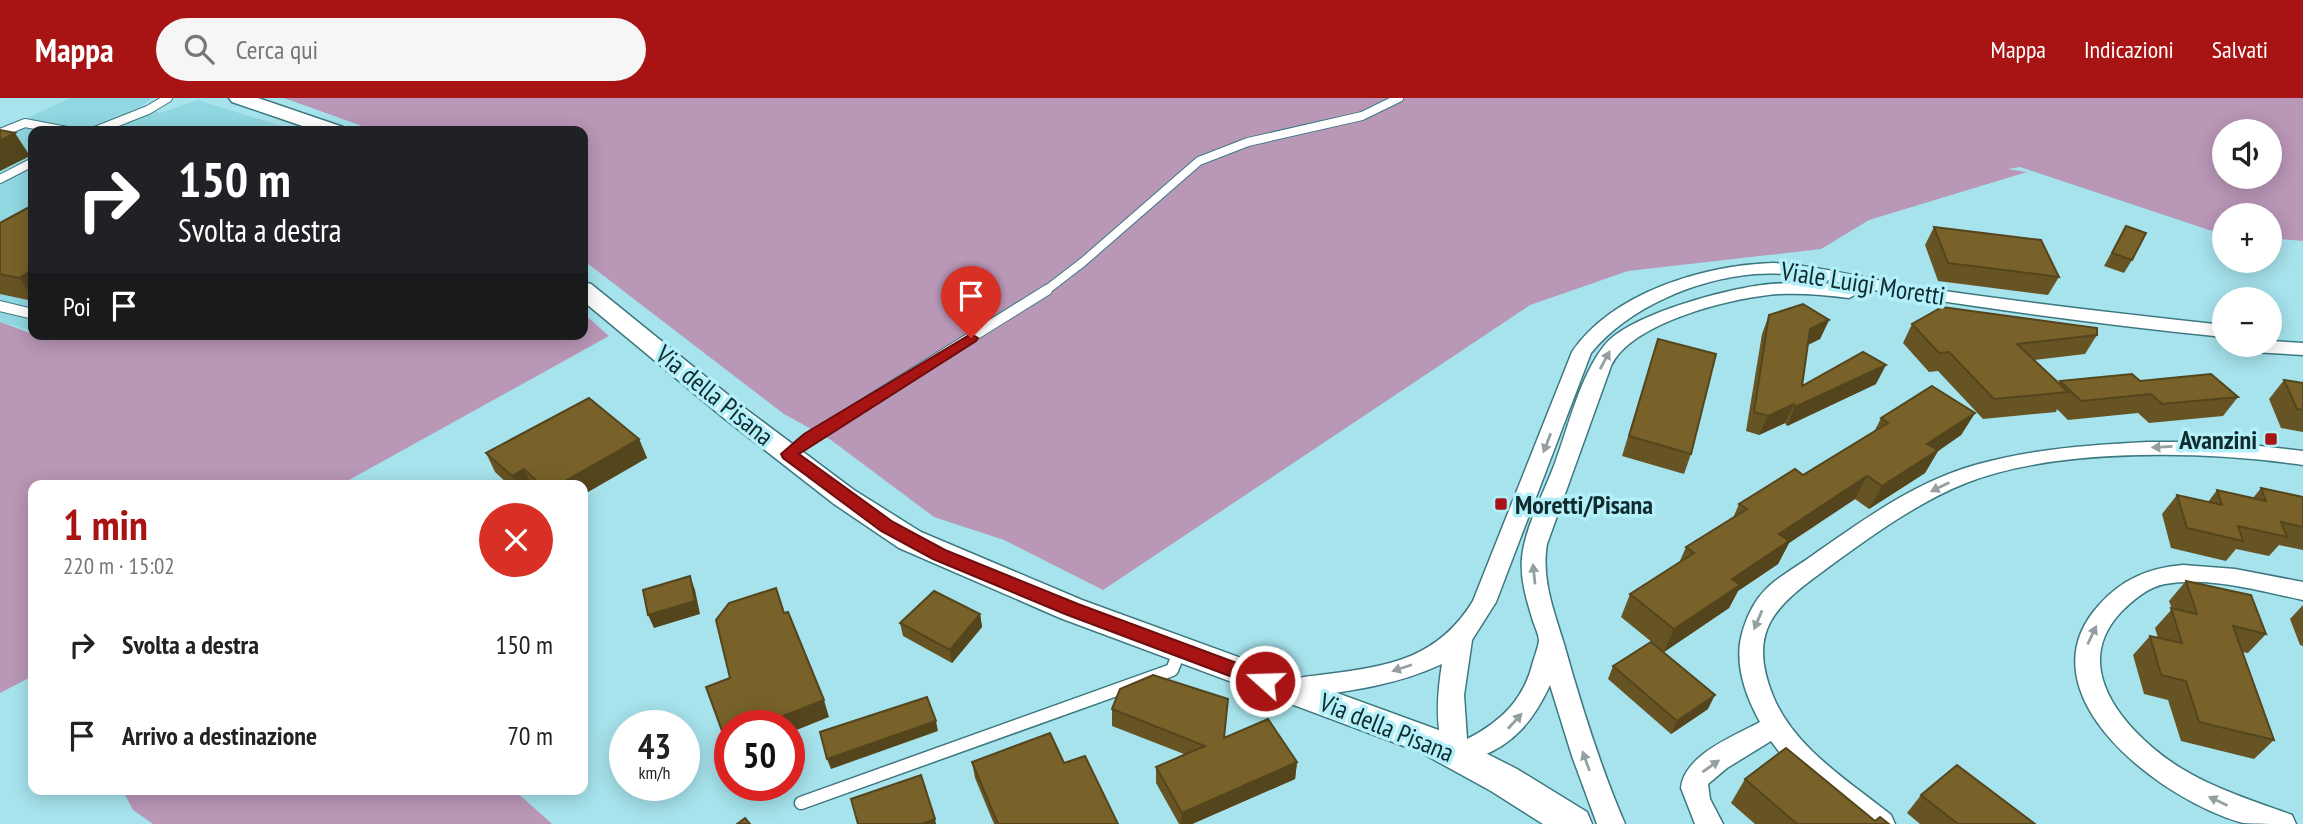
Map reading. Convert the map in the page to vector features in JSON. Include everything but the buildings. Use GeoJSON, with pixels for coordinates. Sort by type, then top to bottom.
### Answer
{"type":"FeatureCollection","features":[{"type":"Feature","properties":{"kind":"main road"},"geometry":{"type":"LineString","coordinates":[[239,98],[312,126]]}},
{"type":"Feature","properties":{"kind":"main road","name":"Via della Pisana"},"geometry":{"type":"LineString","coordinates":[[588,293],[789,454],[855,504],[910,540],[1001,581],[1180,650],[1378,720],[1457,754],[1574,824]]}},
{"type":"Feature","properties":{"kind":"street","name":"Viale Luigi Moretti"},"geometry":{"type":"LineString","coordinates":[[1550,640],[1538,688],[1520,715],[1490,741],[1457,754],[1451,725],[1452,681],[1461,636],[1484,602],[1576,365],[1587,345],[1614,322],[1677,287],[1747,270],[1801,270],[1901,290],[2212,329]]}},
{"type":"Feature","properties":{"kind":"street"},"geometry":{"type":"LineString","coordinates":[[1679,313],[1677,298],[1695,289],[1733,279],[1801,270]]}},
{"type":"Feature","properties":{"kind":"street","name":"Viale Luigi Moretti"},"geometry":{"type":"LineString","coordinates":[[1611,824],[1578,737],[1550,640],[1535,583],[1534,550],[1596,379],[1615,345],[1634,332],[1716,300],[1754,291],[1816,288],[2212,342]]}},
{"type":"Feature","properties":{"kind":"street"},"geometry":{"type":"LineString","coordinates":[[2282,335],[2303,335]]}},
{"type":"Feature","properties":{"kind":"street"},"geometry":{"type":"LineString","coordinates":[[2282,348],[2303,349]]}},
{"type":"Feature","properties":{"kind":"street"},"geometry":{"type":"LineString","coordinates":[[1881,824],[1802,758],[1775,726],[1760,691],[1751,655],[1752,635],[1763,608],[1775,595],[1939,487],[2011,461],[2157,447],[2224,447],[2303,458]]}},
{"type":"Feature","properties":{"kind":"street"},"geometry":{"type":"LineString","coordinates":[[2282,824],[2203,794],[2138,750],[2099,701],[2088,672],[2086,656],[2092,629],[2133,588],[2158,577],[2178,574],[2207,575],[2303,591]]}},
{"type":"Feature","properties":{"kind":"street","name":"Viale Luigi Moretti"},"geometry":{"type":"LineString","coordinates":[[1287,689],[1387,673],[1434,656],[1461,636]]}},
{"type":"Feature","properties":{"kind":"street"},"geometry":{"type":"LineString","coordinates":[[1709,824],[1697,796],[1697,777],[1714,763],[1775,726]]}},
{"type":"Feature","properties":{"kind":"lane"},"geometry":{"type":"LineString","coordinates":[[107,126],[148,110],[168,98]]}},
{"type":"Feature","properties":{"kind":"lane"},"geometry":{"type":"LineString","coordinates":[[789,454],[809,438],[1047,290],[1199,161],[1248,142],[1362,116],[1399,98]]}},
{"type":"Feature","properties":{"kind":"lane"},"geometry":{"type":"LineString","coordinates":[[0,133],[25,123],[41,126]]}},
{"type":"Feature","properties":{"kind":"lane"},"geometry":{"type":"LineString","coordinates":[[0,179],[28,165]]}},
{"type":"Feature","properties":{"kind":"lane"},"geometry":{"type":"LineString","coordinates":[[0,306],[28,313]]}},
{"type":"Feature","properties":{"kind":"lane"},"geometry":{"type":"LineString","coordinates":[[801,803],[1172,670],[1180,650]]}},
{"type":"Feature","properties":{"kind":"shaded area"},"geometry":{"type":"Polygon","coordinates":[[[70,98],[152,98],[140,108],[160,113],[198,100],[281,126],[28,126],[28,330],[0,322],[0,131],[70,98]]]}},
{"type":"Feature","properties":{"kind":"shaded area"},"geometry":{"type":"Polygon","coordinates":[[[284,98],[2303,98],[2303,241],[2282,239],[2282,203],[2212,203],[2212,231],[2020,167],[2008,169],[2027,172],[1869,220],[1821,249],[1628,271],[1530,305],[1103,590],[1004,540],[934,517],[831,440],[784,414],[588,264],[588,126],[362,126],[284,98]]]}},
{"type":"Feature","properties":{"kind":"shaded area"},"geometry":{"type":"Polygon","coordinates":[[[588,317],[609,336],[349,480],[28,480],[28,679],[0,693],[0,322],[28,332],[28,340],[588,340],[588,317]]]}},
{"type":"Feature","properties":{"kind":"shaded area"},"geometry":{"type":"Polygon","coordinates":[[[125,795],[520,795],[552,824],[153,824],[133,810],[125,795]]]}},
{"type":"Feature","properties":{"kind":"place","name":"Avanzini"},"geometry":{"type":"Point","coordinates":[2271,439]}},
{"type":"Feature","properties":{"kind":"place","name":"Moretti/Pisana"},"geometry":{"type":"Point","coordinates":[1501,504]}},
{"type":"Feature","properties":{"kind":"route"},"geometry":{"type":"LineString","coordinates":[[971,338],[809,438],[789,454],[887,526],[939,554],[1071,609],[1265,681]]}}]}
